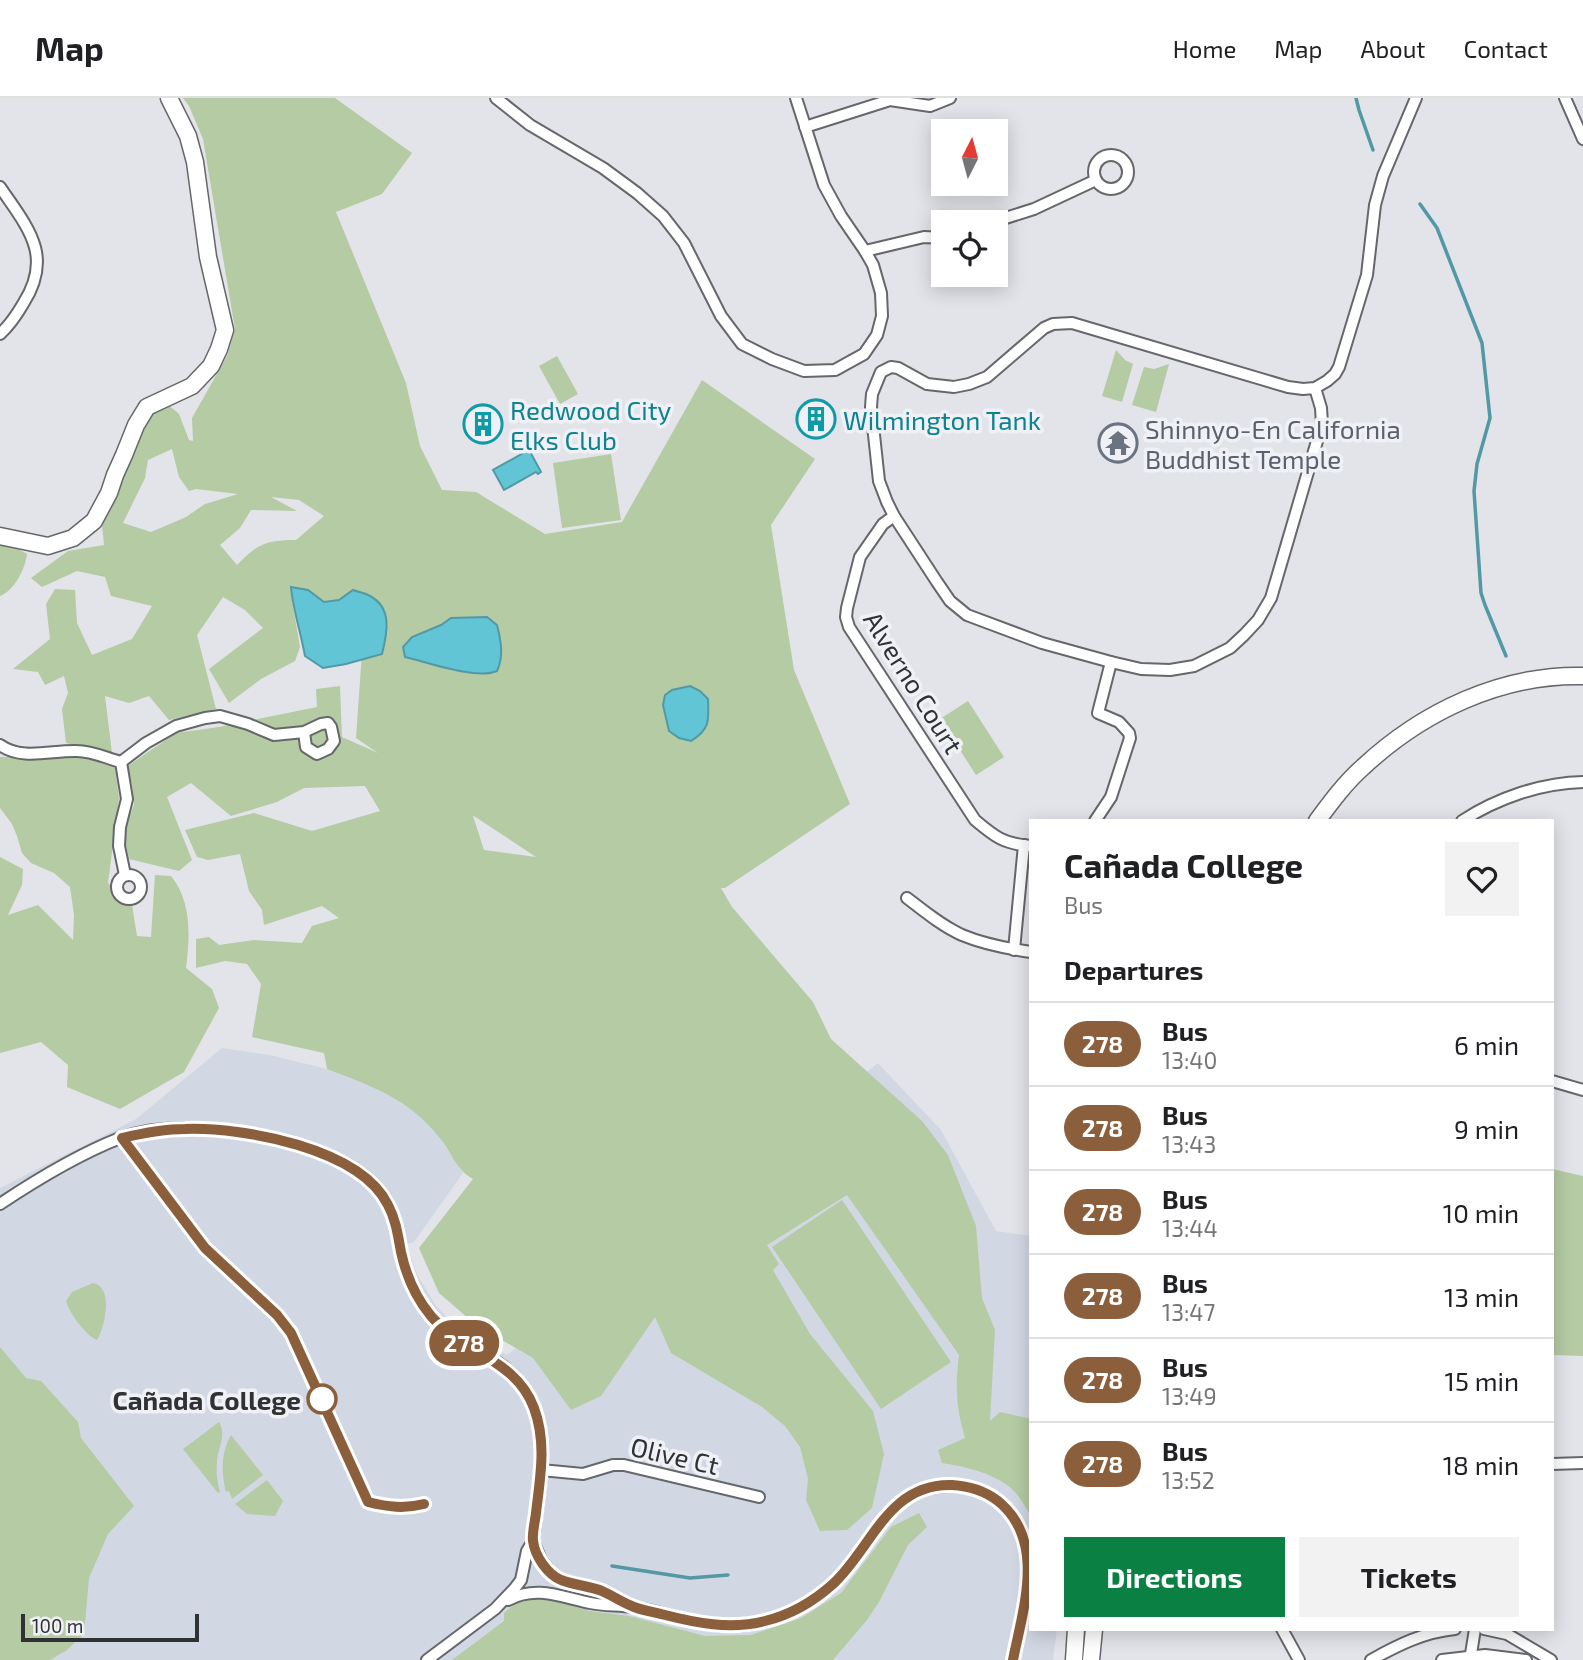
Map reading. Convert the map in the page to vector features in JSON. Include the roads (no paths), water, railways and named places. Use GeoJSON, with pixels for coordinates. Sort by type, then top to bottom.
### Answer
{"type":"FeatureCollection","features":[{"type":"Feature","properties":{"kind":"street"},"geometry":{"type":"LineString","coordinates":[[0,536],[48,546],[73,538],[93,521],[109,493],[136,425],[147,407],[192,386],[211,366],[219,349],[225,330],[208,257],[195,162],[188,136],[169,98]]}},
{"type":"Feature","properties":{"kind":"street"},"geometry":{"type":"LineString","coordinates":[[496,98],[530,125],[603,168],[663,216],[684,243],[721,316],[742,344],[804,371],[835,370],[864,354],[877,335],[882,316],[881,293],[866,251],[841,216],[824,185],[796,98]]}},
{"type":"Feature","properties":{"kind":"street"},"geometry":{"type":"LineString","coordinates":[[805,127],[891,100],[930,106],[950,98]]}},
{"type":"Feature","properties":{"kind":"street"},"geometry":{"type":"LineString","coordinates":[[1315,388],[1322,416],[1319,439],[1271,598],[1258,620],[1230,648],[1195,666],[1170,670],[1141,669],[1042,643],[967,615],[950,601],[894,516],[879,481],[871,407],[872,394],[881,372],[891,367],[927,384],[954,387],[970,384],[987,377],[1044,328],[1053,324],[1072,323],[1288,387],[1315,388],[1335,374],[1343,359],[1367,275],[1375,205],[1383,176],[1416,98]]}},
{"type":"Feature","properties":{"kind":"street"},"geometry":{"type":"LineString","coordinates":[[1565,98],[1583,139]]}},
{"type":"Feature","properties":{"kind":"street"},"geometry":{"type":"LineString","coordinates":[[1008,217],[1034,209],[1096,180]]}},
{"type":"Feature","properties":{"kind":"street"},"geometry":{"type":"LineString","coordinates":[[0,187],[26,225],[36,248],[38,270],[33,289],[10,325],[0,334]]}},
{"type":"Feature","properties":{"kind":"street"},"geometry":{"type":"LineString","coordinates":[[866,251],[931,237]]}},
{"type":"Feature","properties":{"kind":"street","name":"Alverno Court"},"geometry":{"type":"LineString","coordinates":[[894,516],[883,524],[860,557],[846,617],[849,627],[975,820],[991,834],[1009,844],[1027,846],[1014,950]]}},
{"type":"Feature","properties":{"kind":"street"},"geometry":{"type":"LineString","coordinates":[[1095,819],[1111,797],[1130,738],[1119,722],[1098,713],[1111,662]]}},
{"type":"Feature","properties":{"kind":"street"},"geometry":{"type":"LineString","coordinates":[[1318,819],[1361,768],[1387,746],[1457,703],[1510,685],[1583,676]]}},
{"type":"Feature","properties":{"kind":"street"},"geometry":{"type":"LineString","coordinates":[[121,762],[146,743],[176,726],[205,718],[220,716],[274,735],[304,732]]}},
{"type":"Feature","properties":{"kind":"street"},"geometry":{"type":"LineString","coordinates":[[0,746],[19,753],[85,752],[121,762]]}},
{"type":"Feature","properties":{"kind":"street"},"geometry":{"type":"LineString","coordinates":[[121,762],[127,799],[120,827],[119,846],[125,875]]}},
{"type":"Feature","properties":{"kind":"street"},"geometry":{"type":"LineString","coordinates":[[1465,819],[1512,796],[1544,787],[1583,782]]}},
{"type":"Feature","properties":{"kind":"street"},"geometry":{"type":"LineString","coordinates":[[907,898],[935,920],[962,935],[1029,952]]}},
{"type":"Feature","properties":{"kind":"street"},"geometry":{"type":"LineString","coordinates":[[1554,1082],[1583,1090]]}},
{"type":"Feature","properties":{"kind":"street"},"geometry":{"type":"LineString","coordinates":[[0,1204],[80,1155],[122,1138],[169,1129],[207,1129],[253,1135],[329,1156],[360,1172],[383,1195],[395,1223],[413,1288],[429,1313],[458,1339],[499,1363],[527,1392],[533,1406],[541,1437],[541,1470],[533,1541],[527,1551],[521,1580],[499,1605]]}},
{"type":"Feature","properties":{"kind":"street"},"geometry":{"type":"LineString","coordinates":[[1554,1464],[1583,1463]]}},
{"type":"Feature","properties":{"kind":"street","name":"Olive Ct"},"geometry":{"type":"LineString","coordinates":[[541,1470],[583,1474],[613,1465],[624,1465],[759,1497]]}},
{"type":"Feature","properties":{"kind":"street"},"geometry":{"type":"LineString","coordinates":[[428,1659],[499,1605],[519,1594],[542,1592],[592,1603],[634,1607],[709,1625],[747,1625],[783,1615],[818,1596],[834,1583],[895,1506],[925,1488],[943,1485],[980,1490],[995,1499],[1007,1509],[1025,1540],[1028,1583],[1013,1660]]}},
{"type":"Feature","properties":{"kind":"street"},"geometry":{"type":"LineString","coordinates":[[533,1541],[551,1575],[600,1590],[634,1607]]}},
{"type":"Feature","properties":{"kind":"street"},"geometry":{"type":"LineString","coordinates":[[1074,1660],[1076,1631]]}},
{"type":"Feature","properties":{"kind":"street"},"geometry":{"type":"LineString","coordinates":[[1091,1660],[1094,1631]]}},
{"type":"Feature","properties":{"kind":"street"},"geometry":{"type":"LineString","coordinates":[[1283,1631],[1299,1660]]}},
{"type":"Feature","properties":{"kind":"street"},"geometry":{"type":"LineString","coordinates":[[1371,1660],[1410,1639],[1444,1631]]}},
{"type":"Feature","properties":{"kind":"street"},"geometry":{"type":"LineString","coordinates":[[1470,1658],[1475,1631]]}},
{"type":"Feature","properties":{"kind":"street"},"geometry":{"type":"LineString","coordinates":[[1493,1631],[1507,1634],[1551,1660]]}},
{"type":"Feature","properties":{"kind":"street"},"geometry":{"type":"LineString","coordinates":[[1443,1660],[1499,1656],[1526,1660]]}},
{"type":"Feature","properties":{"kind":"water"},"geometry":{"type":"Polygon","coordinates":[[[528,448],[541,472],[536,472],[504,490],[493,470],[528,448]]]}},
{"type":"Feature","properties":{"kind":"water"},"geometry":{"type":"Polygon","coordinates":[[[291,587],[308,590],[324,602],[339,600],[353,590],[377,601],[385,614],[386,622],[382,654],[323,668],[305,656],[291,587]]]}},
{"type":"Feature","properties":{"kind":"water"},"geometry":{"type":"Polygon","coordinates":[[[487,617],[497,625],[500,637],[501,654],[497,671],[464,672],[405,657],[403,647],[412,637],[451,618],[487,617]]]}},
{"type":"Feature","properties":{"kind":"water"},"geometry":{"type":"Polygon","coordinates":[[[690,686],[708,699],[705,728],[691,741],[679,738],[669,731],[663,705],[665,695],[672,690],[690,686]]]}},
{"type":"Feature","properties":{"kind":"waterway"},"geometry":{"type":"LineString","coordinates":[[1356,98],[1373,150]]}},
{"type":"Feature","properties":{"kind":"waterway"},"geometry":{"type":"LineString","coordinates":[[1420,204],[1437,228],[1482,343],[1490,418],[1477,464],[1474,491],[1481,593],[1506,656]]}},
{"type":"Feature","properties":{"kind":"waterway"},"geometry":{"type":"LineString","coordinates":[[612,1566],[690,1578],[728,1575]]}},
{"type":"Feature","properties":{"kind":"place","name":"Wilmington Tank"},"geometry":{"type":"Point","coordinates":[816,419]}},
{"type":"Feature","properties":{"kind":"place","name":"Redwood City Elks Club"},"geometry":{"type":"Point","coordinates":[483,424]}},
{"type":"Feature","properties":{"kind":"place","name":"Shinnyo-En California Buddhist Temple"},"geometry":{"type":"Point","coordinates":[1118,443]}},
{"type":"Feature","properties":{"kind":"place","name":"Cañada College"},"geometry":{"type":"Point","coordinates":[322,1399]}}]}
